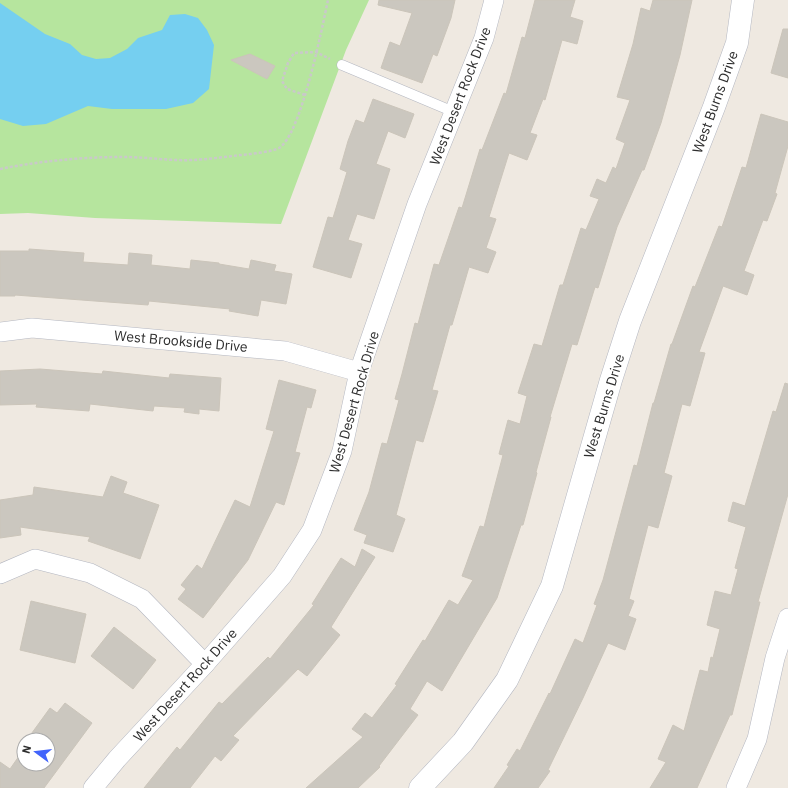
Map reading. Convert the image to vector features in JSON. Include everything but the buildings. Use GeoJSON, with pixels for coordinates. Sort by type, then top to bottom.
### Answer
{"type":"FeatureCollection","features":[{"type":"Feature","properties":{"kind":"street","name":"West Desert Rock Drive"},"geometry":{"type":"LineString","coordinates":[[94,788],[117,759],[205,664],[282,576],[312,530],[342,451],[359,372],[417,204],[484,38],[494,0]]}},
{"type":"Feature","properties":{"kind":"street","name":"West Burns Drive"},"geometry":{"type":"LineString","coordinates":[[420,788],[463,742],[507,680],[552,586],[611,380],[630,321],[714,107],[737,43],[743,0]]}},
{"type":"Feature","properties":{"kind":"street","name":"West Brookside Drive"},"geometry":{"type":"LineString","coordinates":[[0,332],[32,328],[285,351],[359,372]]}},
{"type":"Feature","properties":{"kind":"street"},"geometry":{"type":"LineString","coordinates":[[0,574],[35,559],[90,573],[142,599],[205,664]]}},
{"type":"Feature","properties":{"kind":"street"},"geometry":{"type":"LineString","coordinates":[[736,788],[757,739],[776,658],[788,618]]}},
{"type":"Feature","properties":{"kind":"lane"},"geometry":{"type":"LineString","coordinates":[[342,65],[454,112]]}},
{"type":"Feature","properties":{"kind":"path"},"geometry":{"type":"LineString","coordinates":[[0,169],[26,164],[86,158],[124,157],[193,160],[258,153],[280,148],[290,134],[299,116],[328,0]]}},
{"type":"Feature","properties":{"kind":"path"},"geometry":{"type":"LineString","coordinates":[[305,95],[288,89],[282,82],[288,63],[294,53],[316,52],[342,65]]}},
{"type":"Feature","properties":{"kind":"green space"},"geometry":{"type":"Polygon","coordinates":[[[0,0],[369,0],[346,50],[281,224],[95,218],[28,213],[0,214],[0,0]]]}},
{"type":"Feature","properties":{"kind":"water"},"geometry":{"type":"Polygon","coordinates":[[[0,3],[45,34],[70,44],[82,55],[96,59],[110,58],[127,49],[138,38],[162,30],[170,15],[185,14],[198,18],[207,30],[214,45],[209,89],[193,103],[166,109],[112,109],[88,106],[46,124],[23,126],[0,119],[0,3]]]}}]}
